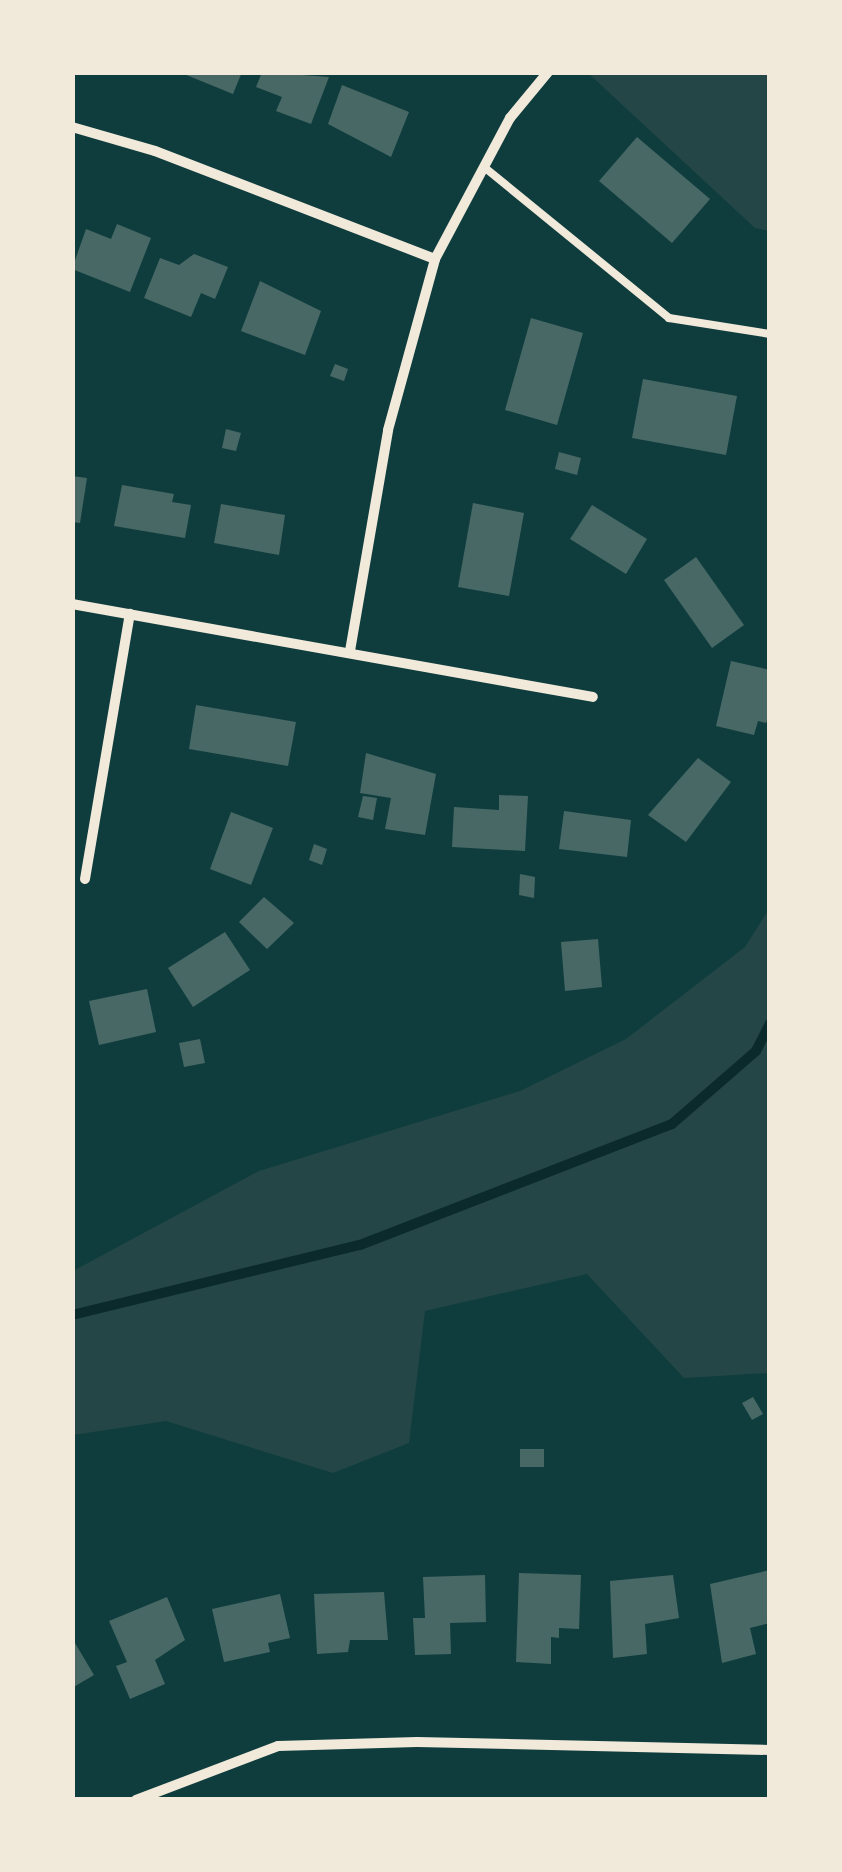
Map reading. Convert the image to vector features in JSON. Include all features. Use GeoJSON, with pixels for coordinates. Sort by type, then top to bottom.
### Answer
{"type":"FeatureCollection","features":[{"type":"Feature","properties":{"kind":"street"},"geometry":{"type":"LineString","coordinates":[[350,651],[388,430],[434,260],[510,118],[548,72]]}},
{"type":"Feature","properties":{"kind":"street"},"geometry":{"type":"LineString","coordinates":[[72,127],[155,151],[434,260]]}},
{"type":"Feature","properties":{"kind":"street"},"geometry":{"type":"LineString","coordinates":[[72,604],[592,696]]}},
{"type":"Feature","properties":{"kind":"street"},"geometry":{"type":"LineString","coordinates":[[85,879],[130,614]]}},
{"type":"Feature","properties":{"kind":"street"},"geometry":{"type":"LineString","coordinates":[[136,1800],[278,1746],[417,1742],[770,1750]]}},
{"type":"Feature","properties":{"kind":"lane"},"geometry":{"type":"LineString","coordinates":[[484,167],[669,318],[770,334]]}},
{"type":"Feature","properties":{"kind":"shaded area"},"geometry":{"type":"Polygon","coordinates":[[[588,73],[769,73],[769,231],[755,228],[588,73]]]}},
{"type":"Feature","properties":{"kind":"shaded area"},"geometry":{"type":"Polygon","coordinates":[[[769,909],[769,1373],[684,1378],[587,1274],[425,1311],[409,1443],[333,1473],[166,1421],[73,1435],[73,1271],[259,1171],[520,1091],[626,1039],[745,947],[769,909]]]}},
{"type":"Feature","properties":{"kind":"building"},"geometry":{"type":"Polygon","coordinates":[[[179,72],[242,72],[233,94],[179,72]]]}},
{"type":"Feature","properties":{"kind":"building"},"geometry":{"type":"Polygon","coordinates":[[[262,72],[329,77],[311,124],[276,111],[282,97],[256,87],[262,72]]]}},
{"type":"Feature","properties":{"kind":"building"},"geometry":{"type":"Polygon","coordinates":[[[342,85],[409,112],[391,157],[328,124],[342,85]]]}},
{"type":"Feature","properties":{"kind":"building"},"geometry":{"type":"Polygon","coordinates":[[[637,137],[710,199],[672,243],[599,181],[637,137]]]}},
{"type":"Feature","properties":{"kind":"building"},"geometry":{"type":"Polygon","coordinates":[[[117,224],[151,238],[130,292],[72,269],[86,229],[111,239],[117,224]]]}},
{"type":"Feature","properties":{"kind":"building"},"geometry":{"type":"Polygon","coordinates":[[[194,254],[228,267],[215,299],[201,293],[191,317],[144,298],[160,258],[179,265],[194,254]]]}},
{"type":"Feature","properties":{"kind":"building"},"geometry":{"type":"Polygon","coordinates":[[[260,281],[321,311],[305,355],[241,331],[260,281]]]}},
{"type":"Feature","properties":{"kind":"building"},"geometry":{"type":"Polygon","coordinates":[[[531,318],[583,333],[557,425],[505,410],[531,318]]]}},
{"type":"Feature","properties":{"kind":"building"},"geometry":{"type":"Polygon","coordinates":[[[335,364],[348,369],[344,381],[330,376],[335,364]]]}},
{"type":"Feature","properties":{"kind":"building"},"geometry":{"type":"Polygon","coordinates":[[[643,379],[737,396],[726,455],[632,438],[643,379]]]}},
{"type":"Feature","properties":{"kind":"building"},"geometry":{"type":"Polygon","coordinates":[[[226,429],[241,433],[236,451],[222,448],[226,429]]]}},
{"type":"Feature","properties":{"kind":"building"},"geometry":{"type":"Polygon","coordinates":[[[559,452],[581,458],[577,475],[555,469],[559,452]]]}},
{"type":"Feature","properties":{"kind":"building"},"geometry":{"type":"Polygon","coordinates":[[[72,476],[87,478],[80,523],[72,522],[72,476]]]}},
{"type":"Feature","properties":{"kind":"building"},"geometry":{"type":"Polygon","coordinates":[[[122,485],[174,494],[172,502],[191,505],[185,538],[114,526],[122,485]]]}},
{"type":"Feature","properties":{"kind":"building"},"geometry":{"type":"Polygon","coordinates":[[[473,503],[524,513],[509,596],[458,587],[473,503]]]}},
{"type":"Feature","properties":{"kind":"building"},"geometry":{"type":"Polygon","coordinates":[[[221,504],[285,515],[279,555],[214,543],[221,504]]]}},
{"type":"Feature","properties":{"kind":"building"},"geometry":{"type":"Polygon","coordinates":[[[592,505],[647,539],[626,574],[570,539],[592,505]]]}},
{"type":"Feature","properties":{"kind":"building"},"geometry":{"type":"Polygon","coordinates":[[[696,557],[744,625],[712,648],[664,580],[696,557]]]}},
{"type":"Feature","properties":{"kind":"building"},"geometry":{"type":"Polygon","coordinates":[[[731,661],[770,670],[770,713],[766,723],[758,721],[754,735],[716,726],[731,661]]]}},
{"type":"Feature","properties":{"kind":"building"},"geometry":{"type":"Polygon","coordinates":[[[196,705],[296,722],[288,766],[189,749],[196,705]]]}},
{"type":"Feature","properties":{"kind":"building"},"geometry":{"type":"Polygon","coordinates":[[[366,753],[436,774],[425,835],[385,829],[391,798],[360,793],[366,753]]]}},
{"type":"Feature","properties":{"kind":"building"},"geometry":{"type":"Polygon","coordinates":[[[698,758],[731,782],[686,842],[648,815],[698,758]]]}},
{"type":"Feature","properties":{"kind":"building"},"geometry":{"type":"Polygon","coordinates":[[[499,795],[528,796],[525,851],[452,847],[454,807],[499,810],[499,795]]]}},
{"type":"Feature","properties":{"kind":"building"},"geometry":{"type":"Polygon","coordinates":[[[363,796],[377,798],[373,820],[358,817],[363,796]]]}},
{"type":"Feature","properties":{"kind":"building"},"geometry":{"type":"Polygon","coordinates":[[[564,811],[631,820],[627,857],[559,849],[564,811]]]}},
{"type":"Feature","properties":{"kind":"building"},"geometry":{"type":"Polygon","coordinates":[[[231,812],[273,828],[251,885],[210,869],[231,812]]]}},
{"type":"Feature","properties":{"kind":"building"},"geometry":{"type":"Polygon","coordinates":[[[314,844],[327,849],[322,865],[309,860],[314,844]]]}},
{"type":"Feature","properties":{"kind":"building"},"geometry":{"type":"Polygon","coordinates":[[[520,874],[535,877],[534,898],[519,895],[520,874]]]}},
{"type":"Feature","properties":{"kind":"building"},"geometry":{"type":"Polygon","coordinates":[[[264,897],[294,923],[267,949],[239,922],[264,897]]]}},
{"type":"Feature","properties":{"kind":"building"},"geometry":{"type":"Polygon","coordinates":[[[225,932],[250,970],[193,1007],[168,968],[225,932]]]}},
{"type":"Feature","properties":{"kind":"building"},"geometry":{"type":"Polygon","coordinates":[[[598,939],[602,987],[565,991],[561,942],[598,939]]]}},
{"type":"Feature","properties":{"kind":"building"},"geometry":{"type":"Polygon","coordinates":[[[147,989],[156,1032],[99,1045],[89,1001],[147,989]]]}},
{"type":"Feature","properties":{"kind":"building"},"geometry":{"type":"Polygon","coordinates":[[[200,1039],[205,1063],[184,1067],[179,1043],[200,1039]]]}},
{"type":"Feature","properties":{"kind":"building"},"geometry":{"type":"Polygon","coordinates":[[[753,1397],[763,1414],[752,1420],[742,1403],[753,1397]]]}},
{"type":"Feature","properties":{"kind":"building"},"geometry":{"type":"Polygon","coordinates":[[[520,1449],[544,1449],[544,1467],[520,1467],[520,1449]]]}},
{"type":"Feature","properties":{"kind":"building"},"geometry":{"type":"Polygon","coordinates":[[[770,1570],[770,1623],[750,1628],[756,1654],[722,1663],[710,1584],[770,1570]]]}},
{"type":"Feature","properties":{"kind":"building"},"geometry":{"type":"Polygon","coordinates":[[[519,1573],[581,1575],[579,1629],[559,1628],[559,1638],[551,1637],[551,1664],[516,1662],[519,1573]]]}},
{"type":"Feature","properties":{"kind":"building"},"geometry":{"type":"Polygon","coordinates":[[[485,1575],[486,1622],[450,1623],[451,1654],[415,1655],[413,1618],[425,1618],[423,1577],[485,1575]]]}},
{"type":"Feature","properties":{"kind":"building"},"geometry":{"type":"Polygon","coordinates":[[[673,1575],[679,1618],[645,1624],[647,1654],[613,1658],[610,1581],[673,1575]]]}},
{"type":"Feature","properties":{"kind":"building"},"geometry":{"type":"Polygon","coordinates":[[[384,1592],[388,1640],[350,1640],[348,1652],[317,1654],[314,1594],[384,1592]]]}},
{"type":"Feature","properties":{"kind":"building"},"geometry":{"type":"Polygon","coordinates":[[[280,1594],[290,1638],[268,1643],[270,1652],[224,1662],[212,1609],[280,1594]]]}},
{"type":"Feature","properties":{"kind":"building"},"geometry":{"type":"Polygon","coordinates":[[[167,1597],[185,1640],[155,1660],[165,1684],[130,1699],[116,1666],[127,1662],[109,1621],[167,1597]]]}},
{"type":"Feature","properties":{"kind":"building"},"geometry":{"type":"Polygon","coordinates":[[[72,1638],[94,1675],[72,1688],[72,1638]]]}},
{"type":"Feature","properties":{"kind":"waterway"},"geometry":{"type":"LineString","coordinates":[[72,1315],[360,1245],[672,1124],[756,1051],[770,1023]]}}]}
